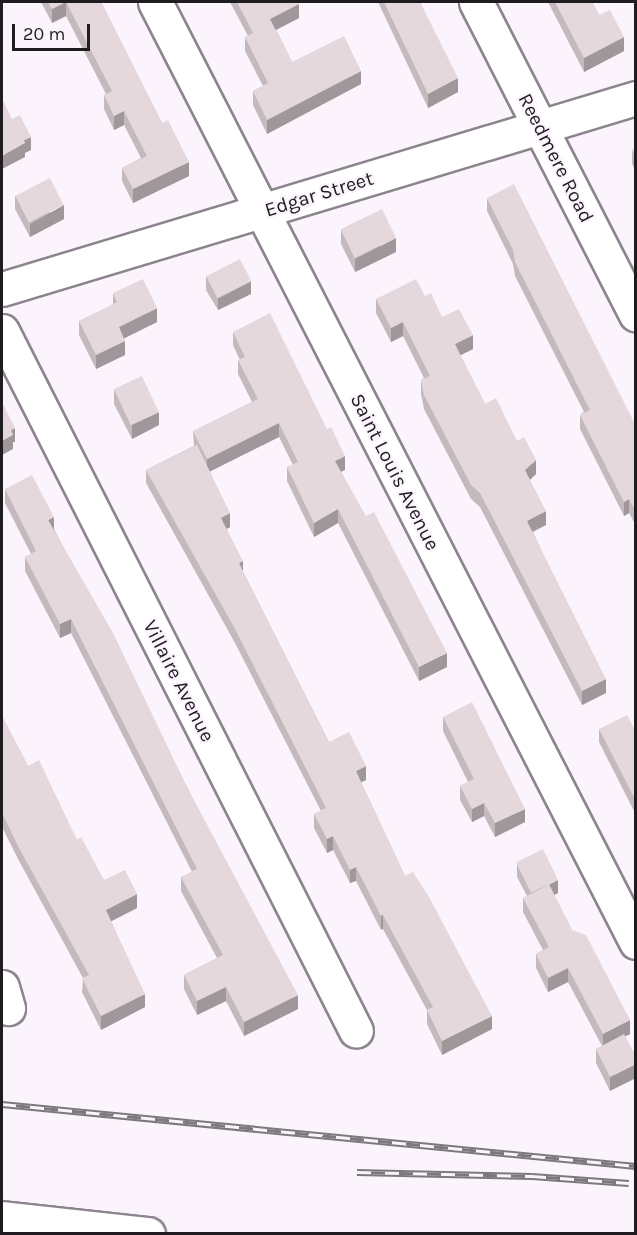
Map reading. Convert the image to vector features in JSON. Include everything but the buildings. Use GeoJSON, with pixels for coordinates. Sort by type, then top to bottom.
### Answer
{"type":"FeatureCollection","features":[{"type":"Feature","properties":{"kind":"street","name":"Saint Louis Avenue"},"geometry":{"type":"LineString","coordinates":[[154,2],[636,942]]}},
{"type":"Feature","properties":{"kind":"street","name":"Reedmere Road"},"geometry":{"type":"LineString","coordinates":[[476,2],[636,314]]}},
{"type":"Feature","properties":{"kind":"street","name":"Edgar Street"},"geometry":{"type":"LineString","coordinates":[[2,289],[636,98]]}},
{"type":"Feature","properties":{"kind":"street","name":"Villaire Avenue"},"geometry":{"type":"LineString","coordinates":[[2,331],[356,1031]]}},
{"type":"Feature","properties":{"kind":"street"},"geometry":{"type":"LineString","coordinates":[[17,1224],[148,1233]]}},
{"type":"Feature","properties":{"kind":"railway"},"geometry":{"type":"LineString","coordinates":[[2,1104],[636,1166]]}},
{"type":"Feature","properties":{"kind":"railway"},"geometry":{"type":"LineString","coordinates":[[357,1172],[532,1176],[629,1183]]}}]}
